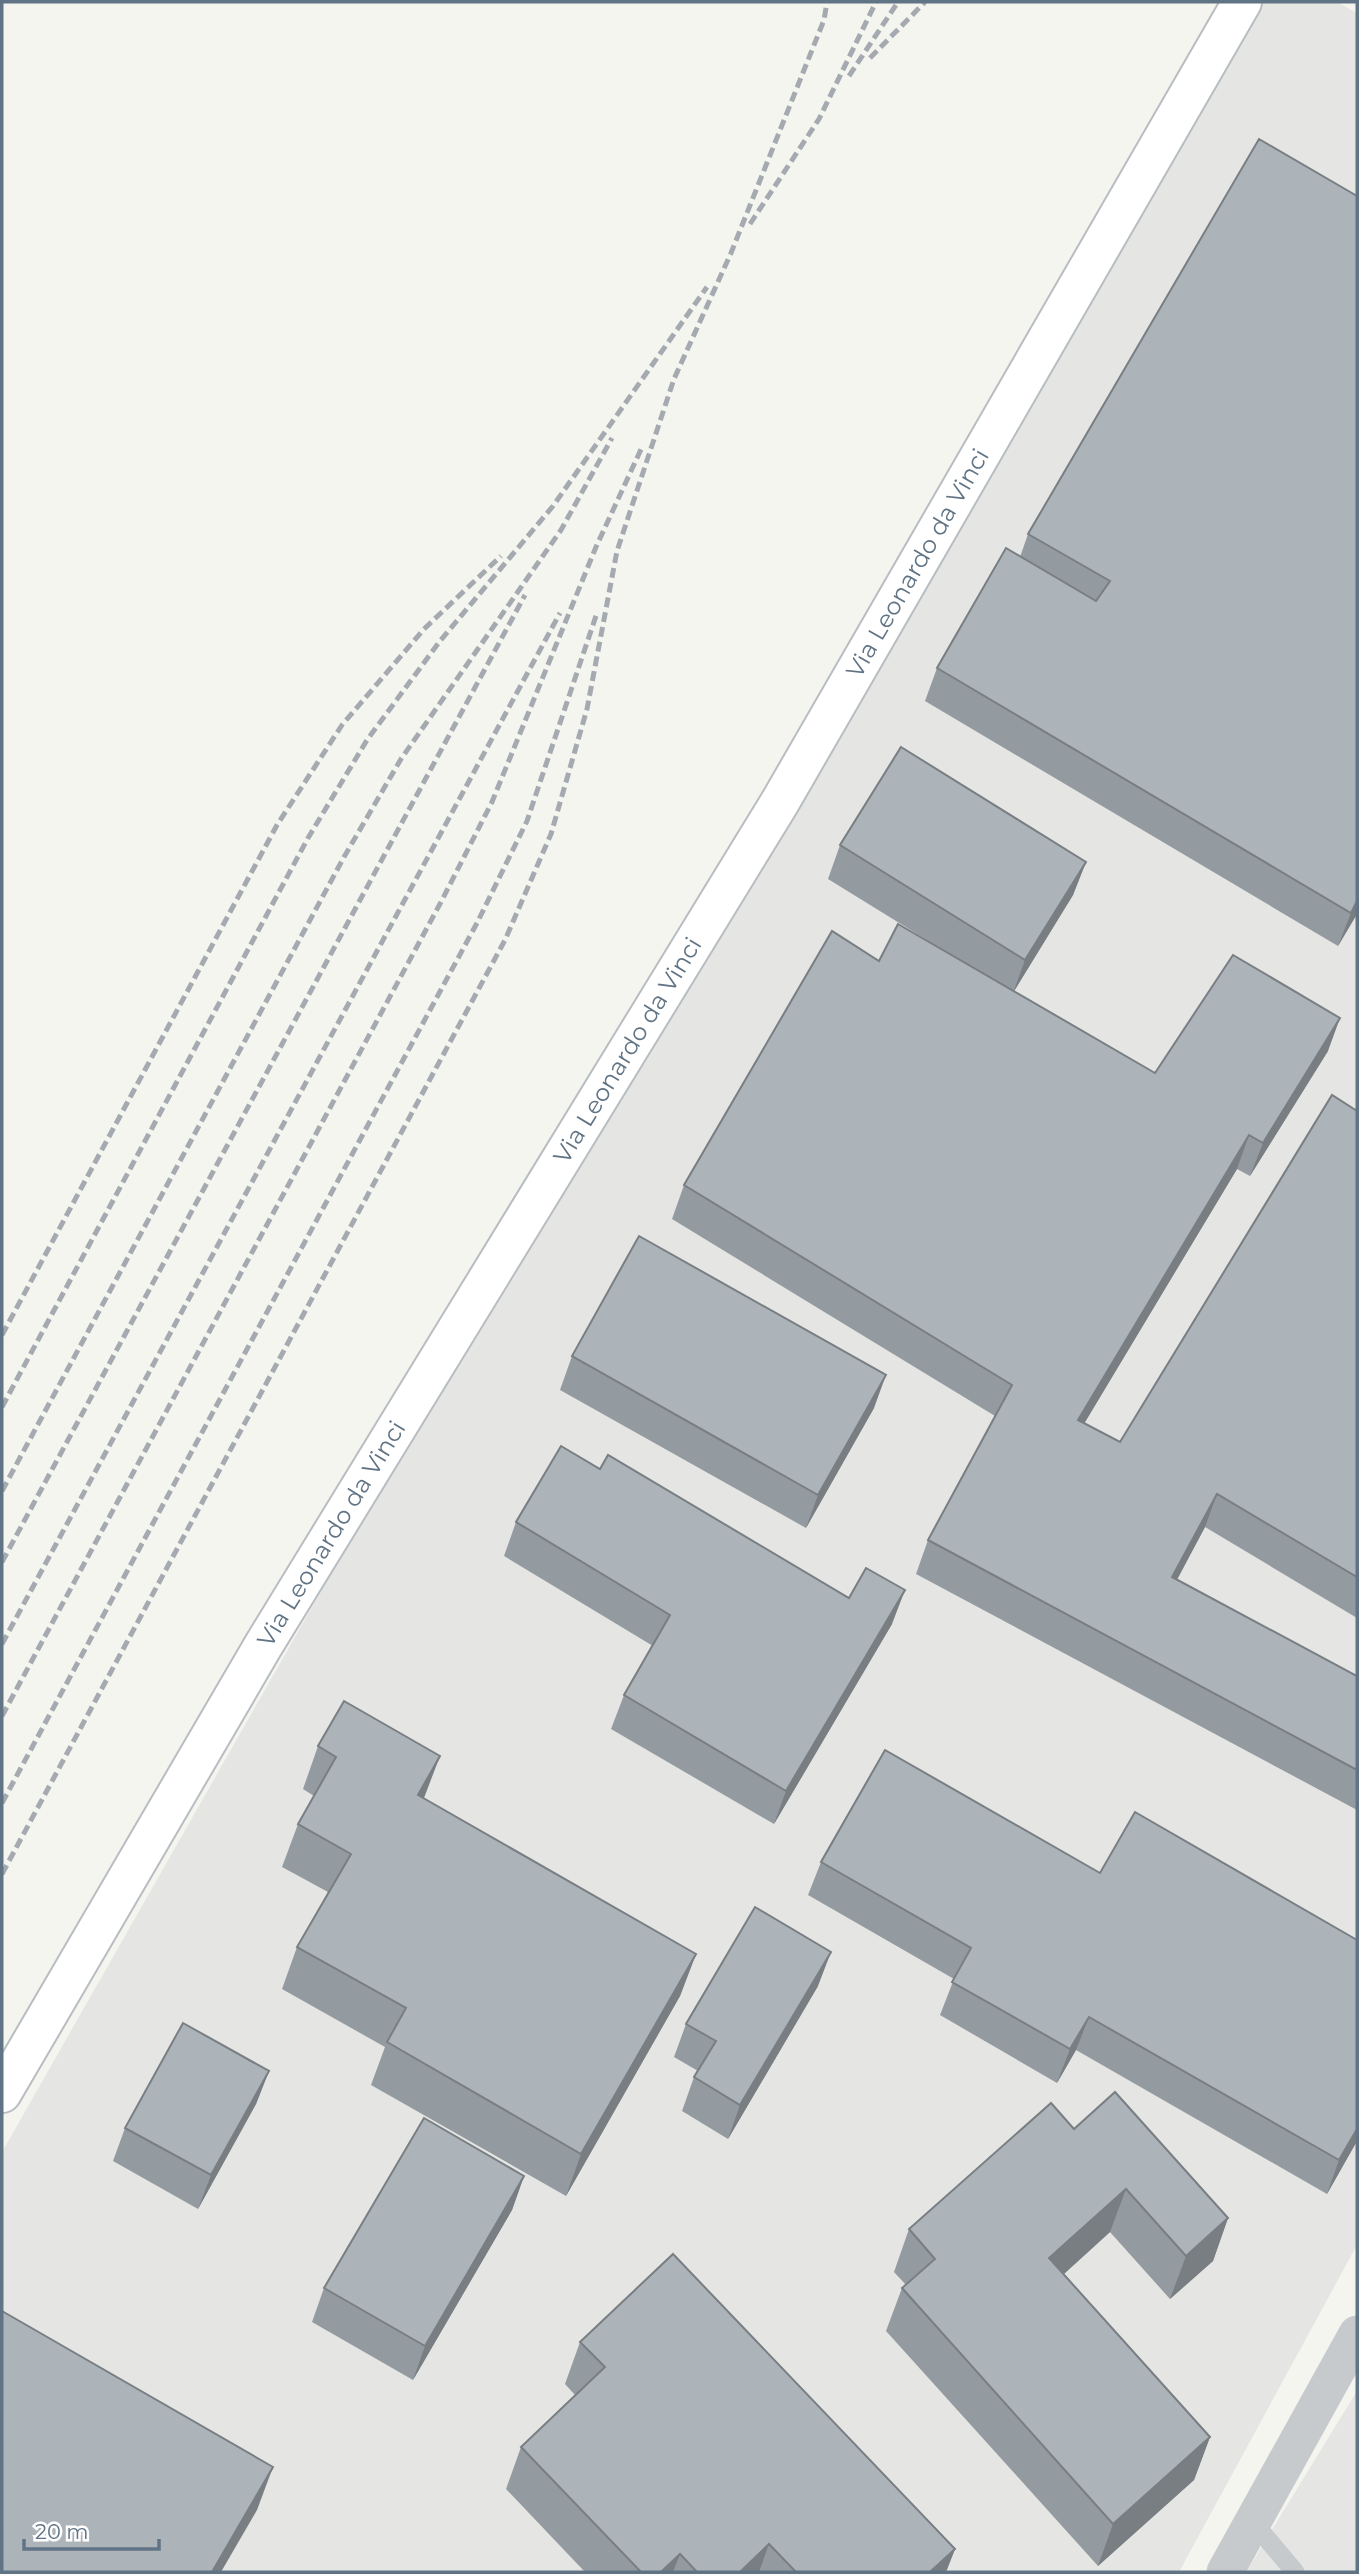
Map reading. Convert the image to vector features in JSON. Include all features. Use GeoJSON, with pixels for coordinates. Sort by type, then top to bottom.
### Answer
{"type":"FeatureCollection","features":[{"type":"Feature","properties":{"kind":"street","name":"Via Leonardo da Vinci"},"geometry":{"type":"LineString","coordinates":[[2,2093],[263,1646],[780,802],[1242,2]]}},
{"type":"Feature","properties":{"kind":"street"},"geometry":{"type":"LineString","coordinates":[[1225,2572],[1357,2334]]}},
{"type":"Feature","properties":{"kind":"lane"},"geometry":{"type":"LineString","coordinates":[[1253,2522],[1295,2572]]}},
{"type":"Feature","properties":{"kind":"shaded area"},"geometry":{"type":"Polygon","coordinates":[[[1242,2],[1337,2],[1357,13],[1357,2245],[1179,2572],[2,2572],[2,2152],[539,1208],[1242,2]]]}},
{"type":"Feature","properties":{"kind":"shaded area"},"geometry":{"type":"Polygon","coordinates":[[[1357,2391],[1357,2572],[1246,2572],[1357,2391]]]}},
{"type":"Feature","properties":{"kind":"building"},"geometry":{"type":"Polygon","coordinates":[[[1259,139],[1357,196],[1357,901],[1351,913],[937,668],[1006,548],[1096,601],[1110,581],[1028,534],[1259,139]]]}},
{"type":"Feature","properties":{"kind":"building"},"geometry":{"type":"Polygon","coordinates":[[[901,747],[1086,862],[1025,960],[840,845],[901,747]]]}},
{"type":"Feature","properties":{"kind":"building"},"geometry":{"type":"Polygon","coordinates":[[[898,924],[1155,1073],[1233,955],[1340,1018],[1263,1143],[1249,1135],[1078,1420],[1120,1442],[1332,1095],[1357,1111],[1357,1577],[1217,1494],[1172,1577],[1357,1676],[1357,1770],[928,1540],[1012,1385],[684,1185],[832,931],[879,961],[898,924]]]}},
{"type":"Feature","properties":{"kind":"building"},"geometry":{"type":"Polygon","coordinates":[[[639,1236],[886,1375],[818,1495],[572,1356],[639,1236]]]}},
{"type":"Feature","properties":{"kind":"building"},"geometry":{"type":"Polygon","coordinates":[[[561,1446],[600,1469],[608,1455],[849,1598],[866,1568],[905,1590],[786,1791],[624,1695],[670,1615],[516,1522],[561,1446]]]}},
{"type":"Feature","properties":{"kind":"building"},"geometry":{"type":"Polygon","coordinates":[[[344,1701],[440,1756],[418,1795],[696,1954],[581,2154],[387,2042],[406,2008],[297,1947],[351,1854],[298,1824],[336,1757],[318,1746],[344,1701]]]}},
{"type":"Feature","properties":{"kind":"building"},"geometry":{"type":"Polygon","coordinates":[[[885,1750],[1100,1873],[1135,1812],[1357,1940],[1357,2129],[1339,2160],[1089,2017],[1070,2049],[952,1982],[971,1948],[821,1862],[885,1750]]]}},
{"type":"Feature","properties":{"kind":"building"},"geometry":{"type":"Polygon","coordinates":[[[755,1907],[831,1952],[740,2105],[694,2077],[716,2041],[686,2024],[755,1907]]]}},
{"type":"Feature","properties":{"kind":"building"},"geometry":{"type":"Polygon","coordinates":[[[183,2023],[269,2071],[211,2175],[125,2128],[183,2023]]]}},
{"type":"Feature","properties":{"kind":"building"},"geometry":{"type":"Polygon","coordinates":[[[1115,2092],[1228,2218],[1186,2256],[1126,2189],[1049,2258],[1210,2437],[1113,2524],[902,2288],[935,2259],[909,2229],[1051,2103],[1074,2129],[1115,2092]]]}},
{"type":"Feature","properties":{"kind":"building"},"geometry":{"type":"Polygon","coordinates":[[[424,2118],[524,2176],[425,2346],[324,2288],[424,2118]]]}},
{"type":"Feature","properties":{"kind":"building"},"geometry":{"type":"Polygon","coordinates":[[[673,2254],[955,2549],[930,2572],[796,2572],[769,2544],[740,2572],[697,2572],[680,2554],[661,2572],[641,2572],[521,2447],[605,2367],[580,2342],[673,2254]]]}},
{"type":"Feature","properties":{"kind":"building"},"geometry":{"type":"Polygon","coordinates":[[[2,2311],[273,2467],[212,2572],[2,2572],[2,2311]]]}},
{"type":"Feature","properties":{"kind":"railway"},"geometry":{"type":"LineString","coordinates":[[2,1874],[505,940],[551,834],[587,709],[617,551],[674,379],[731,253],[824,20],[827,2]]}},
{"type":"Feature","properties":{"kind":"railway"},"geometry":{"type":"LineString","coordinates":[[750,224],[819,119],[876,2]]}},
{"type":"Feature","properties":{"kind":"railway"},"geometry":{"type":"LineString","coordinates":[[849,76],[898,2]]}},
{"type":"Feature","properties":{"kind":"railway"},"geometry":{"type":"LineString","coordinates":[[870,58],[925,2]]}},
{"type":"Feature","properties":{"kind":"railway"},"geometry":{"type":"LineString","coordinates":[[2,1407],[308,838],[367,740],[440,641],[553,506],[707,287]]}},
{"type":"Feature","properties":{"kind":"railway"},"geometry":{"type":"LineString","coordinates":[[2,1491],[344,857],[401,759],[561,530],[612,438]]}},
{"type":"Feature","properties":{"kind":"railway"},"geometry":{"type":"LineString","coordinates":[[2,1716],[441,902],[492,802],[596,547],[643,445]]}},
{"type":"Feature","properties":{"kind":"railway"},"geometry":{"type":"LineString","coordinates":[[2,1335],[277,825],[342,725],[424,629],[501,556]]}},
{"type":"Feature","properties":{"kind":"railway"},"geometry":{"type":"LineString","coordinates":[[2,1562],[525,595]]}},
{"type":"Feature","properties":{"kind":"railway"},"geometry":{"type":"LineString","coordinates":[[2,1644],[560,613]]}},
{"type":"Feature","properties":{"kind":"railway"},"geometry":{"type":"LineString","coordinates":[[2,1803],[477,923],[527,821],[597,613]]}}]}
